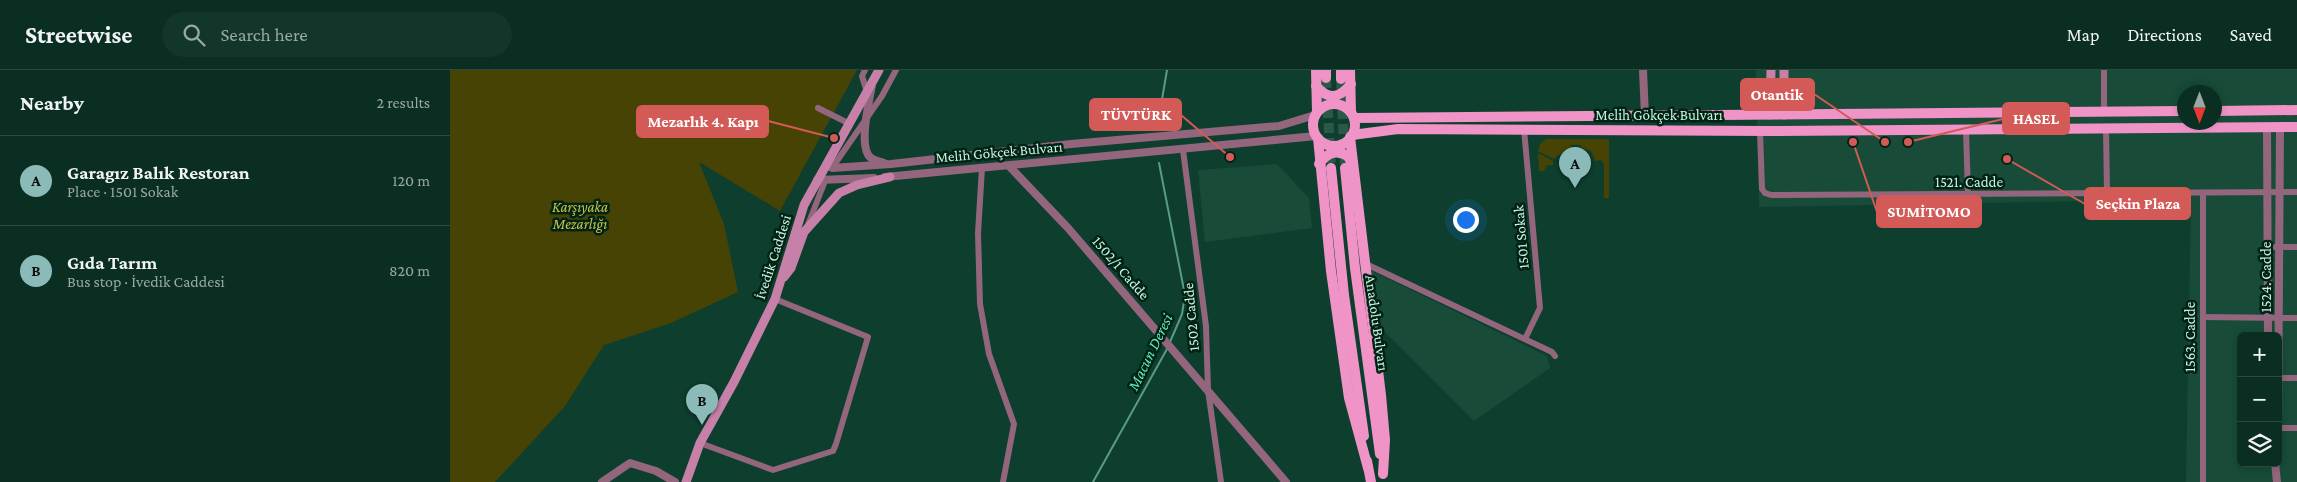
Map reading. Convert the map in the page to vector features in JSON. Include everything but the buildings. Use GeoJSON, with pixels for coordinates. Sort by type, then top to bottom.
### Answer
{"type":"FeatureCollection","features":[{"type":"Feature","properties":{"kind":"main road","name":"İvedik Caddesi"},"geometry":{"type":"LineString","coordinates":[[686,482],[700,443],[734,382],[776,299],[797,222],[821,181],[879,70]]}},
{"type":"Feature","properties":{"kind":"main road"},"geometry":{"type":"LineString","coordinates":[[1316,70],[1314,129],[1317,137],[1336,312],[1349,398],[1368,468]]}},
{"type":"Feature","properties":{"kind":"main road"},"geometry":{"type":"LineString","coordinates":[[1316,86],[1323,93],[1331,97],[1338,96],[1344,78],[1350,70]]}},
{"type":"Feature","properties":{"kind":"main road"},"geometry":{"type":"LineString","coordinates":[[1765,131],[1770,115],[1771,70]]}},
{"type":"Feature","properties":{"kind":"main road"},"geometry":{"type":"LineString","coordinates":[[1784,70],[1784,131]]}},
{"type":"Feature","properties":{"kind":"main road"},"geometry":{"type":"LineString","coordinates":[[1317,137],[1328,145],[1335,145],[1346,141],[1354,130],[1344,78]]}},
{"type":"Feature","properties":{"kind":"main road"},"geometry":{"type":"LineString","coordinates":[[1747,114],[1762,102],[1771,89]]}},
{"type":"Feature","properties":{"kind":"main road"},"geometry":{"type":"LineString","coordinates":[[1316,114],[1322,108],[1334,104],[1346,108],[1352,115]]}},
{"type":"Feature","properties":{"kind":"main road"},"geometry":{"type":"LineString","coordinates":[[2222,111],[2297,110]]}},
{"type":"Feature","properties":{"kind":"main road"},"geometry":{"type":"LineString","coordinates":[[2273,111],[2280,127]]}},
{"type":"Feature","properties":{"kind":"main road"},"geometry":{"type":"LineString","coordinates":[[2267,127],[2273,111]]}},
{"type":"Feature","properties":{"kind":"main road","name":"Melih Gökçek Bulvarı"},"geometry":{"type":"LineString","coordinates":[[1352,115],[1645,116],[2177,112]]}},
{"type":"Feature","properties":{"kind":"main road","name":"Melih Gökçek Bulvarı"},"geometry":{"type":"LineString","coordinates":[[1351,136],[1398,129],[1784,131],[2297,127]]}},
{"type":"Feature","properties":{"kind":"main road"},"geometry":{"type":"LineString","coordinates":[[1350,167],[1351,136]]}},
{"type":"Feature","properties":{"kind":"main road"},"geometry":{"type":"LineString","coordinates":[[1319,164],[1329,153],[1336,151],[1348,156],[1366,264],[1385,431],[1384,478]]}},
{"type":"Feature","properties":{"kind":"main road","name":"Anadolu Bulvarı"},"geometry":{"type":"LineString","coordinates":[[1350,167],[1355,268],[1384,478]]}},
{"type":"Feature","properties":{"kind":"main road","name":"Anadolu Bulvarı"},"geometry":{"type":"LineString","coordinates":[[1330,168],[1344,295],[1370,482]]}},
{"type":"Feature","properties":{"kind":"main road"},"geometry":{"type":"LineString","coordinates":[[781,281],[791,268],[804,232],[839,193],[857,185],[890,177]]}},
{"type":"Feature","properties":{"kind":"street"},"geometry":{"type":"LineString","coordinates":[[865,70],[862,76],[867,93]]}},
{"type":"Feature","properties":{"kind":"street"},"geometry":{"type":"LineString","coordinates":[[829,166],[867,117],[896,70]]}},
{"type":"Feature","properties":{"kind":"street"},"geometry":{"type":"LineString","coordinates":[[1643,70],[1645,116]]}},
{"type":"Feature","properties":{"kind":"street"},"geometry":{"type":"LineString","coordinates":[[2104,70],[2104,112]]}},
{"type":"Feature","properties":{"kind":"street"},"geometry":{"type":"LineString","coordinates":[[872,83],[865,135],[866,147],[869,156],[875,161],[891,164]]}},
{"type":"Feature","properties":{"kind":"street"},"geometry":{"type":"LineString","coordinates":[[818,108],[850,124]]}},
{"type":"Feature","properties":{"kind":"street","name":"Melih Gökçek Bulvarı"},"geometry":{"type":"LineString","coordinates":[[829,166],[891,164],[1071,144],[1279,126],[1316,114]]}},
{"type":"Feature","properties":{"kind":"street","name":"1524. Cadde"},"geometry":{"type":"LineString","coordinates":[[2267,127],[2268,332]]}},
{"type":"Feature","properties":{"kind":"street","name":"1524. Cadde"},"geometry":{"type":"LineString","coordinates":[[2280,127],[2280,377]]}},
{"type":"Feature","properties":{"kind":"street"},"geometry":{"type":"LineString","coordinates":[[2106,128],[2107,194]]}},
{"type":"Feature","properties":{"kind":"street","name":"1501 Sokak"},"geometry":{"type":"LineString","coordinates":[[1524,130],[1540,308],[1525,339]]}},
{"type":"Feature","properties":{"kind":"street"},"geometry":{"type":"LineString","coordinates":[[1966,130],[1968,194]]}},
{"type":"Feature","properties":{"kind":"street","name":"1521. Cadde"},"geometry":{"type":"LineString","coordinates":[[1765,131],[1762,189],[1768,195],[2297,192]]}},
{"type":"Feature","properties":{"kind":"street"},"geometry":{"type":"LineString","coordinates":[[1183,134],[1183,150]]}},
{"type":"Feature","properties":{"kind":"street","name":"Melih Gökçek Bulvarı"},"geometry":{"type":"LineString","coordinates":[[821,181],[890,177],[1317,137]]}},
{"type":"Feature","properties":{"kind":"street","name":"1502 Cadde"},"geometry":{"type":"LineString","coordinates":[[1183,150],[1206,326],[1208,390],[1221,482]]}},
{"type":"Feature","properties":{"kind":"street","name":"1502/1 Cadde"},"geometry":{"type":"LineString","coordinates":[[1009,166],[1068,228],[1182,358],[1286,482]]}},
{"type":"Feature","properties":{"kind":"street"},"geometry":{"type":"LineString","coordinates":[[982,168],[978,232],[980,304],[989,354],[1014,424],[1003,482]]}},
{"type":"Feature","properties":{"kind":"street"},"geometry":{"type":"LineString","coordinates":[[804,232],[821,181]]}},
{"type":"Feature","properties":{"kind":"street","name":"1563. Cadde"},"geometry":{"type":"LineString","coordinates":[[2203,193],[2203,482]]}},
{"type":"Feature","properties":{"kind":"street"},"geometry":{"type":"LineString","coordinates":[[2267,247],[2297,247]]}},
{"type":"Feature","properties":{"kind":"street"},"geometry":{"type":"LineString","coordinates":[[1366,264],[1552,352],[1555,356]]}},
{"type":"Feature","properties":{"kind":"street"},"geometry":{"type":"LineString","coordinates":[[700,443],[773,470],[833,451],[868,337],[776,299]]}},
{"type":"Feature","properties":{"kind":"street"},"geometry":{"type":"LineString","coordinates":[[2203,317],[2297,318]]}},
{"type":"Feature","properties":{"kind":"street"},"geometry":{"type":"LineString","coordinates":[[2282,378],[2297,378]]}},
{"type":"Feature","properties":{"kind":"street"},"geometry":{"type":"LineString","coordinates":[[2282,427],[2297,428]]}},
{"type":"Feature","properties":{"kind":"street"},"geometry":{"type":"LineString","coordinates":[[602,482],[630,463],[656,471],[675,482]]}},
{"type":"Feature","properties":{"kind":"street"},"geometry":{"type":"LineString","coordinates":[[2276,467],[2277,482]]}},
{"type":"Feature","properties":{"kind":"shaded area"},"geometry":{"type":"Polygon","coordinates":[[[1756,70],[2297,70],[2297,482],[2186,482],[2191,199],[1759,207],[1756,70]]]}},
{"type":"Feature","properties":{"kind":"shaded area"},"geometry":{"type":"Polygon","coordinates":[[[1277,164],[1309,198],[1312,228],[1205,242],[1198,170],[1277,164]]]}},
{"type":"Feature","properties":{"kind":"shaded area"},"geometry":{"type":"Polygon","coordinates":[[[1370,270],[1547,356],[1550,368],[1474,421],[1377,324],[1370,270]]]}},
{"type":"Feature","properties":{"kind":"green space","name":"Karşıyaka Mezarlığı"},"geometry":{"type":"Polygon","coordinates":[[[450,70],[857,70],[780,211],[699,162],[724,224],[738,292],[671,323],[604,345],[565,406],[495,482],[450,482],[450,70]]]}},
{"type":"Feature","properties":{"kind":"green space"},"geometry":{"type":"Polygon","coordinates":[[[1546,139],[1609,139],[1609,198],[1604,198],[1604,164],[1601,160],[1595,161],[1591,151],[1581,148],[1580,145],[1571,145],[1571,149],[1564,151],[1554,159],[1538,151],[1540,144],[1546,139]]]}},
{"type":"Feature","properties":{"kind":"green space"},"geometry":{"type":"Polygon","coordinates":[[[1538,153],[1553,161],[1553,165],[1547,165],[1544,171],[1539,171],[1538,153]]]}},
{"type":"Feature","properties":{"kind":"waterway","name":"Macun Deresi"},"geometry":{"type":"LineString","coordinates":[[1158,123],[1167,70]]}},
{"type":"Feature","properties":{"kind":"waterway","name":"Macun Deresi"},"geometry":{"type":"LineString","coordinates":[[1159,163],[1185,295],[1182,314],[1170,342]]}},
{"type":"Feature","properties":{"kind":"waterway","name":"Macun Deresi"},"geometry":{"type":"LineString","coordinates":[[1093,482],[1167,349]]}},
{"type":"Feature","properties":{"kind":"tunnel"},"geometry":{"type":"LineString","coordinates":[[1326,78],[1331,168]]}},
{"type":"Feature","properties":{"kind":"tunnel"},"geometry":{"type":"LineString","coordinates":[[1341,79],[1345,168]]}},
{"type":"Feature","properties":{"kind":"place","name":"Mezarlık 4. Kapı"},"geometry":{"type":"Point","coordinates":[834,138]}},
{"type":"Feature","properties":{"kind":"place","name":"SUMİTOMO"},"geometry":{"type":"Point","coordinates":[1853,142]}},
{"type":"Feature","properties":{"kind":"place","name":"Otantik"},"geometry":{"type":"Point","coordinates":[1885,142]}},
{"type":"Feature","properties":{"kind":"place","name":"HASEL"},"geometry":{"type":"Point","coordinates":[1908,142]}},
{"type":"Feature","properties":{"kind":"place","name":"TÜVTÜRK"},"geometry":{"type":"Point","coordinates":[1230,157]}},
{"type":"Feature","properties":{"kind":"place","name":"Seçkin Plaza"},"geometry":{"type":"Point","coordinates":[2007,159]}},
{"type":"Feature","properties":{"kind":"place","name":"Garagız Balık Restoran"},"geometry":{"type":"Point","coordinates":[1575,188]}},
{"type":"Feature","properties":{"kind":"place","name":"Gıda Tarım"},"geometry":{"type":"Point","coordinates":[702,425]}}]}
